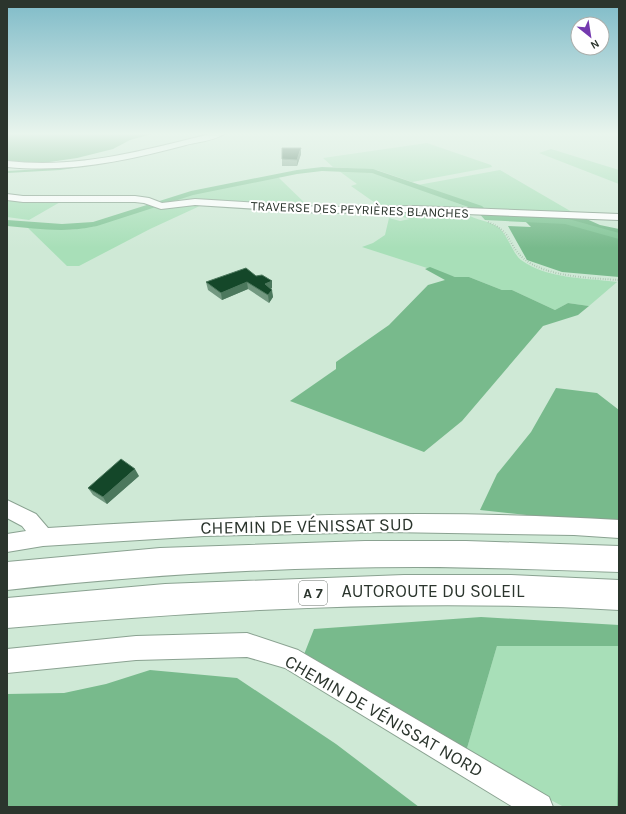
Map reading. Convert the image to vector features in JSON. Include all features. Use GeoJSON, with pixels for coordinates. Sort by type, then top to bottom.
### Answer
{"type":"FeatureCollection","features":[{"type":"Feature","properties":{"kind":"highway"},"geometry":{"type":"LineString","coordinates":[[7,576],[80,567],[288,556],[417,554],[619,559]]}},
{"type":"Feature","properties":{"kind":"highway","name":"AUTOROUTE DU SOLEIL"},"geometry":{"type":"LineString","coordinates":[[7,613],[187,598],[408,590],[560,591],[619,595]]}},
{"type":"Feature","properties":{"kind":"street","name":"TRAVERSE DES PEYRIÈRES BLANCHES"},"geometry":{"type":"LineString","coordinates":[[7,197],[23,199],[135,199],[171,205],[195,202],[321,210],[415,209],[619,217]]}},
{"type":"Feature","properties":{"kind":"street"},"geometry":{"type":"LineString","coordinates":[[7,508],[29,520],[43,537]]}},
{"type":"Feature","properties":{"kind":"street","name":"CHEMIN DE VÉNISSAT SUD"},"geometry":{"type":"LineString","coordinates":[[7,543],[43,537],[204,527],[379,524],[574,526],[619,529]]}},
{"type":"Feature","properties":{"kind":"street","name":"CHEMIN DE VÉNISSAT NORD"},"geometry":{"type":"LineString","coordinates":[[7,661],[136,648],[246,645],[290,658],[539,807]]}},
{"type":"Feature","properties":{"kind":"path"},"geometry":{"type":"LineString","coordinates":[[472,212],[476,218],[501,227],[524,260],[532,264],[570,274],[618,280]]}},
{"type":"Feature","properties":{"kind":"green space"},"geometry":{"type":"Polygon","coordinates":[[[340,172],[369,172],[385,176],[470,208],[470,210],[381,207],[351,186],[357,184],[340,172]]]}},
{"type":"Feature","properties":{"kind":"green space"},"geometry":{"type":"Polygon","coordinates":[[[383,172],[465,172],[412,182],[383,172]]]}},
{"type":"Feature","properties":{"kind":"green space"},"geometry":{"type":"Polygon","coordinates":[[[489,172],[503,172],[572,212],[484,210],[479,206],[418,185],[489,172]]]}},
{"type":"Feature","properties":{"kind":"green space"},"geometry":{"type":"Polygon","coordinates":[[[588,172],[619,172],[619,184],[588,172]]]}},
{"type":"Feature","properties":{"kind":"green space"},"geometry":{"type":"Polygon","coordinates":[[[278,177],[309,207],[164,204],[163,202],[198,193],[278,177]]]}},
{"type":"Feature","properties":{"kind":"green space"},"geometry":{"type":"Polygon","coordinates":[[[7,199],[62,201],[29,220],[7,217],[7,199]]]}},
{"type":"Feature","properties":{"kind":"green space"},"geometry":{"type":"Polygon","coordinates":[[[191,204],[202,205],[150,229],[79,266],[67,266],[27,227],[69,230],[92,227],[151,206],[157,208],[191,204]]]}},
{"type":"Feature","properties":{"kind":"green space"},"geometry":{"type":"Polygon","coordinates":[[[396,211],[466,214],[491,223],[502,230],[518,257],[531,266],[543,271],[567,277],[617,282],[589,306],[568,303],[555,310],[512,290],[502,290],[469,277],[455,277],[362,247],[373,243],[385,235],[389,218],[400,221],[410,219],[392,214],[396,211]]]}},
{"type":"Feature","properties":{"kind":"green space"},"geometry":{"type":"Polygon","coordinates":[[[519,215],[582,217],[600,225],[619,229],[619,277],[562,272],[527,260],[508,226],[531,227],[519,215]]]}},
{"type":"Feature","properties":{"kind":"green space"},"geometry":{"type":"Polygon","coordinates":[[[430,267],[455,277],[469,277],[502,290],[512,290],[555,310],[568,303],[589,306],[578,315],[543,326],[462,421],[424,452],[290,401],[336,369],[336,362],[389,325],[428,285],[445,280],[425,269],[430,267]]]}},
{"type":"Feature","properties":{"kind":"green space"},"geometry":{"type":"Polygon","coordinates":[[[556,388],[597,393],[619,410],[619,525],[480,510],[497,474],[531,432],[556,388]]]}},
{"type":"Feature","properties":{"kind":"green space"},"geometry":{"type":"Polygon","coordinates":[[[481,617],[619,625],[619,646],[497,646],[465,755],[303,657],[314,629],[481,617]]]}},
{"type":"Feature","properties":{"kind":"green space"},"geometry":{"type":"Polygon","coordinates":[[[497,646],[619,646],[617,807],[564,807],[465,755],[497,646]]]}},
{"type":"Feature","properties":{"kind":"green space"},"geometry":{"type":"Polygon","coordinates":[[[619,666],[619,807],[617,807],[619,666]]]}},
{"type":"Feature","properties":{"kind":"green space"},"geometry":{"type":"Polygon","coordinates":[[[150,670],[237,678],[336,744],[419,807],[7,807],[7,694],[64,693],[106,684],[150,670]]]}},
{"type":"Feature","properties":{"kind":"building"},"geometry":{"type":"Polygon","coordinates":[[[246,268],[256,276],[262,275],[272,281],[265,284],[272,290],[268,295],[247,282],[221,293],[206,282],[246,268]]]}},
{"type":"Feature","properties":{"kind":"building"},"geometry":{"type":"Polygon","coordinates":[[[121,459],[135,469],[103,497],[88,488],[121,459]]]}},
{"type":"Feature","properties":{"kind":"waterway"},"geometry":{"type":"LineString","coordinates":[[7,223],[51,227],[83,226],[94,224],[191,193],[297,172]]}},
{"type":"Feature","properties":{"kind":"waterway"},"geometry":{"type":"LineString","coordinates":[[376,172],[479,208],[488,218],[565,221],[619,236]]}}]}
